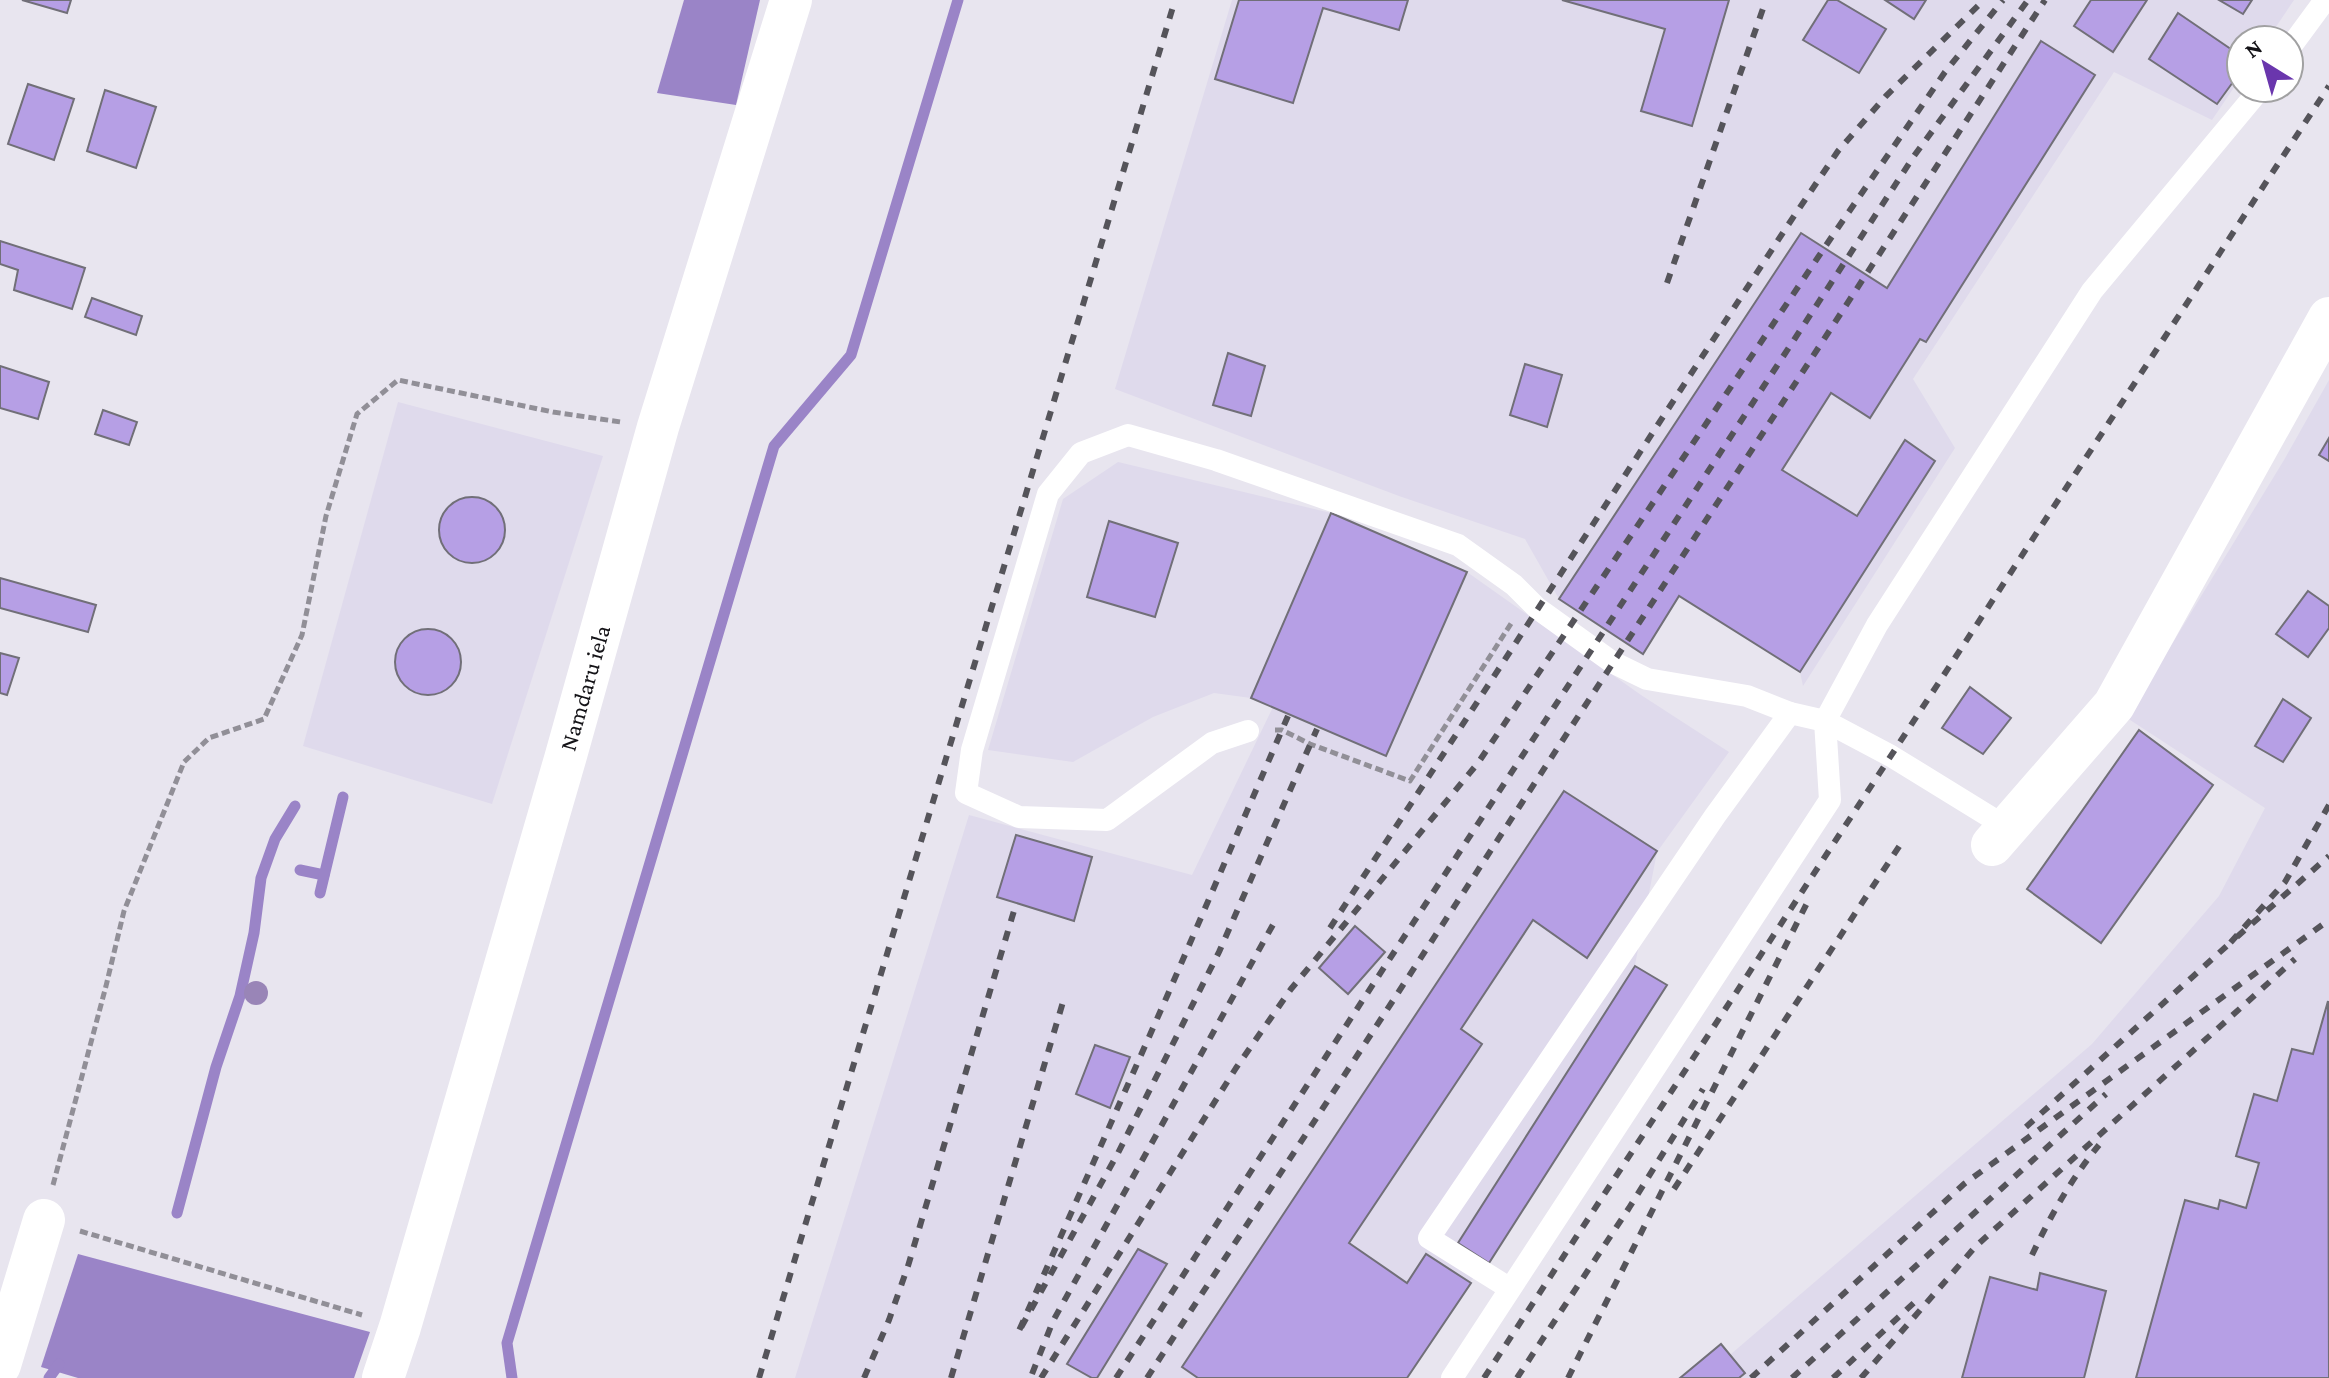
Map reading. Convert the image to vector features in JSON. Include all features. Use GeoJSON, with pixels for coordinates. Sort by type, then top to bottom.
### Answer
{"type":"FeatureCollection","features":[{"type":"Feature","properties":{"kind":"street","name":"Namdaru iela"},"geometry":{"type":"LineString","coordinates":[[383,1378],[569,744],[658,427],[791,0]]}},
{"type":"Feature","properties":{"kind":"street"},"geometry":{"type":"LineString","coordinates":[[2000,837],[2114,705],[2329,318]]}},
{"type":"Feature","properties":{"kind":"street"},"geometry":{"type":"LineString","coordinates":[[0,1365],[44,1220]]}},
{"type":"Feature","properties":{"kind":"lane"},"geometry":{"type":"LineString","coordinates":[[2305,27],[2325,0]]}},
{"type":"Feature","properties":{"kind":"lane"},"geometry":{"type":"LineString","coordinates":[[1452,1378],[1830,800],[1825,721],[1877,625],[2092,291],[2248,104]]}},
{"type":"Feature","properties":{"kind":"lane"},"geometry":{"type":"LineString","coordinates":[[1248,731],[1212,743],[1107,820],[1019,817],[966,793],[972,750],[1048,494],[1081,453],[1128,435],[1216,460],[1458,545],[1612,662],[1647,679],[1747,696],[1790,713],[1825,721],[1891,756],[2000,837]]}},
{"type":"Feature","properties":{"kind":"lane"},"geometry":{"type":"LineString","coordinates":[[1509,1288],[1429,1238],[1715,816],[1790,713]]}},
{"type":"Feature","properties":{"kind":"path"},"geometry":{"type":"LineString","coordinates":[[400,1327],[44,1220],[124,911],[184,762],[209,738],[264,719],[278,690],[302,635],[326,516],[357,414],[398,380],[553,412],[658,427]]}},
{"type":"Feature","properties":{"kind":"path"},"geometry":{"type":"LineString","coordinates":[[1248,731],[1282,730],[1310,744],[1410,781],[1526,597]]}},
{"type":"Feature","properties":{"kind":"shaded area"},"geometry":{"type":"Polygon","coordinates":[[[684,0],[760,0],[736,105],[657,93],[684,0]]]}},
{"type":"Feature","properties":{"kind":"shaded area"},"geometry":{"type":"Polygon","coordinates":[[[1232,0],[2294,0],[2278,24],[2225,24],[2225,101],[2212,120],[2114,72],[1913,379],[1955,448],[1803,686],[1800,672],[1680,596],[1643,654],[1559,599],[1525,539],[1399,496],[1115,389],[1232,0]]]}},
{"type":"Feature","properties":{"kind":"shaded area"},"geometry":{"type":"Polygon","coordinates":[[[2329,380],[2329,1378],[1703,1378],[2092,1044],[2219,896],[2265,808],[2127,718],[2284,460],[2329,380]]]}},
{"type":"Feature","properties":{"kind":"shaded area"},"geometry":{"type":"Polygon","coordinates":[[[398,402],[603,456],[492,804],[303,746],[398,402]]]}},
{"type":"Feature","properties":{"kind":"shaded area"},"geometry":{"type":"Polygon","coordinates":[[[1118,462],[1331,513],[1251,698],[1214,693],[1153,717],[1073,762],[988,750],[1063,499],[1118,462]]]}},
{"type":"Feature","properties":{"kind":"shaded area"},"geometry":{"type":"Polygon","coordinates":[[[1467,572],[1641,695],[1729,752],[1657,852],[1635,965],[1667,985],[1407,1378],[795,1378],[969,815],[1192,875],[1273,707],[1386,755],[1467,572]]]}},
{"type":"Feature","properties":{"kind":"shaded area"},"geometry":{"type":"Polygon","coordinates":[[[78,1254],[370,1332],[354,1378],[78,1378],[41,1367],[78,1254]]]}},
{"type":"Feature","properties":{"kind":"building"},"geometry":{"type":"Polygon","coordinates":[[[22,0],[71,0],[67,13],[22,0]]]}},
{"type":"Feature","properties":{"kind":"building"},"geometry":{"type":"Polygon","coordinates":[[[1239,0],[1408,0],[1399,30],[1323,8],[1293,103],[1215,79],[1239,0]]]}},
{"type":"Feature","properties":{"kind":"building"},"geometry":{"type":"Polygon","coordinates":[[[1562,0],[1729,0],[1692,126],[1641,111],[1665,29],[1562,0]]]}},
{"type":"Feature","properties":{"kind":"building"},"geometry":{"type":"Polygon","coordinates":[[[1828,0],[1837,0],[1886,29],[1859,73],[1803,40],[1828,0]]]}},
{"type":"Feature","properties":{"kind":"building"},"geometry":{"type":"Polygon","coordinates":[[[1885,0],[1926,0],[1914,19],[1885,0]]]}},
{"type":"Feature","properties":{"kind":"building"},"geometry":{"type":"Polygon","coordinates":[[[2091,0],[2147,0],[2113,52],[2074,26],[2091,0]]]}},
{"type":"Feature","properties":{"kind":"building"},"geometry":{"type":"Polygon","coordinates":[[[2219,0],[2252,0],[2243,14],[2219,0]]]}},
{"type":"Feature","properties":{"kind":"building"},"geometry":{"type":"Polygon","coordinates":[[[2178,13],[2225,45],[2225,93],[2217,104],[2149,59],[2178,13]]]}},
{"type":"Feature","properties":{"kind":"building"},"geometry":{"type":"Polygon","coordinates":[[[2041,41],[2095,75],[1926,342],[1920,339],[1870,418],[1831,393],[1782,470],[1857,516],[1905,440],[1935,461],[1800,672],[1679,596],[1643,654],[1559,599],[1801,233],[1887,288],[2041,41]]]}},
{"type":"Feature","properties":{"kind":"building"},"geometry":{"type":"Polygon","coordinates":[[[28,84],[74,99],[54,160],[8,144],[28,84]]]}},
{"type":"Feature","properties":{"kind":"building"},"geometry":{"type":"Polygon","coordinates":[[[105,90],[156,107],[136,168],[87,151],[105,90]]]}},
{"type":"Feature","properties":{"kind":"building"},"geometry":{"type":"Polygon","coordinates":[[[0,241],[85,268],[72,309],[14,290],[18,270],[0,264],[0,241]]]}},
{"type":"Feature","properties":{"kind":"building"},"geometry":{"type":"Polygon","coordinates":[[[92,298],[142,316],[136,335],[85,317],[92,298]]]}},
{"type":"Feature","properties":{"kind":"building"},"geometry":{"type":"Polygon","coordinates":[[[1228,353],[1265,366],[1251,416],[1213,405],[1228,353]]]}},
{"type":"Feature","properties":{"kind":"building"},"geometry":{"type":"Polygon","coordinates":[[[1525,364],[1562,375],[1547,427],[1510,415],[1525,364]]]}},
{"type":"Feature","properties":{"kind":"building"},"geometry":{"type":"Polygon","coordinates":[[[0,366],[49,382],[38,419],[0,408],[0,366]]]}},
{"type":"Feature","properties":{"kind":"building"},"geometry":{"type":"Polygon","coordinates":[[[103,410],[137,422],[129,445],[95,434],[103,410]]]}},
{"type":"Feature","properties":{"kind":"building"},"geometry":{"type":"Polygon","coordinates":[[[2329,438],[2329,461],[2319,455],[2329,438]]]}},
{"type":"Feature","properties":{"kind":"building"},"geometry":{"type":"Polygon","coordinates":[[[478,497],[496,506],[503,517],[503,543],[496,554],[485,561],[466,563],[448,554],[441,543],[439,524],[448,506],[459,499],[478,497]]]}},
{"type":"Feature","properties":{"kind":"building"},"geometry":{"type":"Polygon","coordinates":[[[1331,513],[1467,572],[1386,756],[1251,698],[1331,513]]]}},
{"type":"Feature","properties":{"kind":"building"},"geometry":{"type":"Polygon","coordinates":[[[1109,521],[1178,543],[1155,617],[1087,597],[1109,521]]]}},
{"type":"Feature","properties":{"kind":"building"},"geometry":{"type":"Polygon","coordinates":[[[0,578],[96,605],[88,632],[0,608],[0,578]]]}},
{"type":"Feature","properties":{"kind":"building"},"geometry":{"type":"Polygon","coordinates":[[[2308,591],[2329,606],[2329,628],[2308,657],[2276,634],[2308,591]]]}},
{"type":"Feature","properties":{"kind":"building"},"geometry":{"type":"Polygon","coordinates":[[[434,629],[452,638],[459,649],[459,675],[452,686],[441,693],[422,695],[404,686],[397,675],[395,656],[404,638],[415,631],[434,629]]]}},
{"type":"Feature","properties":{"kind":"building"},"geometry":{"type":"Polygon","coordinates":[[[0,653],[19,658],[7,695],[0,693],[0,653]]]}},
{"type":"Feature","properties":{"kind":"building"},"geometry":{"type":"Polygon","coordinates":[[[1970,687],[2011,718],[1983,754],[1942,728],[1970,687]]]}},
{"type":"Feature","properties":{"kind":"building"},"geometry":{"type":"Polygon","coordinates":[[[2283,699],[2311,718],[2283,762],[2255,746],[2283,699]]]}},
{"type":"Feature","properties":{"kind":"building"},"geometry":{"type":"Polygon","coordinates":[[[2139,730],[2213,785],[2101,943],[2027,889],[2139,730]]]}},
{"type":"Feature","properties":{"kind":"building"},"geometry":{"type":"Polygon","coordinates":[[[1564,791],[1657,851],[1587,958],[1533,920],[1461,1029],[1482,1044],[1349,1243],[1407,1283],[1426,1254],[1471,1283],[1407,1378],[1198,1378],[1182,1367],[1564,791]]]}},
{"type":"Feature","properties":{"kind":"building"},"geometry":{"type":"Polygon","coordinates":[[[1016,835],[1092,857],[1074,921],[997,897],[1016,835]]]}},
{"type":"Feature","properties":{"kind":"building"},"geometry":{"type":"Polygon","coordinates":[[[1355,926],[1385,952],[1348,994],[1319,968],[1355,926]]]}},
{"type":"Feature","properties":{"kind":"building"},"geometry":{"type":"Polygon","coordinates":[[[1635,966],[1667,985],[1489,1263],[1458,1243],[1635,966]]]}},
{"type":"Feature","properties":{"kind":"building"},"geometry":{"type":"Polygon","coordinates":[[[2328,1001],[2329,1378],[2136,1378],[2185,1200],[2218,1209],[2220,1200],[2246,1208],[2259,1163],[2236,1156],[2254,1094],[2277,1101],[2292,1049],[2313,1054],[2328,1001]]]}},
{"type":"Feature","properties":{"kind":"building"},"geometry":{"type":"Polygon","coordinates":[[[1095,1045],[1130,1057],[1110,1108],[1076,1094],[1095,1045]]]}},
{"type":"Feature","properties":{"kind":"building"},"geometry":{"type":"Polygon","coordinates":[[[1138,1249],[1167,1264],[1097,1378],[1092,1378],[1067,1364],[1138,1249]]]}},
{"type":"Feature","properties":{"kind":"building"},"geometry":{"type":"Polygon","coordinates":[[[2040,1273],[2106,1291],[2084,1378],[1962,1378],[1990,1277],[2037,1290],[2040,1273]]]}},
{"type":"Feature","properties":{"kind":"building"},"geometry":{"type":"Polygon","coordinates":[[[1721,1344],[1745,1373],[1739,1378],[1680,1378],[1721,1344]]]}},
{"type":"Feature","properties":{"kind":"waterway"},"geometry":{"type":"LineString","coordinates":[[512,1378],[507,1343],[774,446],[851,355],[958,0]]}},
{"type":"Feature","properties":{"kind":"waterway"},"geometry":{"type":"LineString","coordinates":[[320,893],[343,797]]}},
{"type":"Feature","properties":{"kind":"waterway"},"geometry":{"type":"LineString","coordinates":[[177,1213],[216,1067],[240,996],[254,933],[261,878],[275,839],[295,806]]}},
{"type":"Feature","properties":{"kind":"waterway"},"geometry":{"type":"LineString","coordinates":[[300,870],[324,875]]}},
{"type":"Feature","properties":{"kind":"waterway"},"geometry":{"type":"LineString","coordinates":[[49,1378],[59,1364]]}},
{"type":"Feature","properties":{"kind":"railway"},"geometry":{"type":"LineString","coordinates":[[759,1378],[1175,0]]}},
{"type":"Feature","properties":{"kind":"railway"},"geometry":{"type":"LineString","coordinates":[[1667,283],[1766,0]]}},
{"type":"Feature","properties":{"kind":"railway"},"geometry":{"type":"LineString","coordinates":[[1330,928],[1838,151],[1886,96],[1984,0]]}},
{"type":"Feature","properties":{"kind":"railway"},"geometry":{"type":"LineString","coordinates":[[1041,1378],[1236,1068],[1291,989],[1478,763],[1945,72],[2003,0]]}},
{"type":"Feature","properties":{"kind":"railway"},"geometry":{"type":"LineString","coordinates":[[1116,1378],[1914,156],[2028,0]]}},
{"type":"Feature","properties":{"kind":"railway"},"geometry":{"type":"LineString","coordinates":[[1147,1378],[2045,0]]}},
{"type":"Feature","properties":{"kind":"railway"},"geometry":{"type":"LineString","coordinates":[[1484,1378],[2329,86]]}},
{"type":"Feature","properties":{"kind":"railway"},"geometry":{"type":"LineString","coordinates":[[1288,716],[1018,1333],[1118,1153],[1219,952],[1317,729]]}},
{"type":"Feature","properties":{"kind":"railway"},"geometry":{"type":"LineString","coordinates":[[2329,805],[2285,882],[2230,943],[2329,856]]}},
{"type":"Feature","properties":{"kind":"railway"},"geometry":{"type":"LineString","coordinates":[[1674,1189],[1904,839]]}},
{"type":"Feature","properties":{"kind":"railway"},"geometry":{"type":"LineString","coordinates":[[1568,1378],[1809,899]]}},
{"type":"Feature","properties":{"kind":"railway"},"geometry":{"type":"LineString","coordinates":[[864,1378],[908,1266],[1016,904]]}},
{"type":"Feature","properties":{"kind":"railway"},"geometry":{"type":"LineString","coordinates":[[1751,1378],[1964,1184],[2329,920]]}},
{"type":"Feature","properties":{"kind":"railway"},"geometry":{"type":"LineString","coordinates":[[1032,1374],[1053,1321],[1275,921]]}},
{"type":"Feature","properties":{"kind":"railway"},"geometry":{"type":"LineString","coordinates":[[2026,1127],[2230,943]]}},
{"type":"Feature","properties":{"kind":"railway"},"geometry":{"type":"LineString","coordinates":[[1861,1378],[1976,1246],[2295,959]]}},
{"type":"Feature","properties":{"kind":"railway"},"geometry":{"type":"LineString","coordinates":[[951,1378],[1063,1002]]}},
{"type":"Feature","properties":{"kind":"railway"},"geometry":{"type":"LineString","coordinates":[[1517,1378],[1703,1089]]}},
{"type":"Feature","properties":{"kind":"railway"},"geometry":{"type":"LineString","coordinates":[[1792,1378],[2106,1094]]}},
{"type":"Feature","properties":{"kind":"railway"},"geometry":{"type":"LineString","coordinates":[[2032,1255],[2062,1198],[2099,1145]]}},
{"type":"Feature","properties":{"kind":"railway"},"geometry":{"type":"LineString","coordinates":[[1833,1378],[1918,1299]]}}]}
